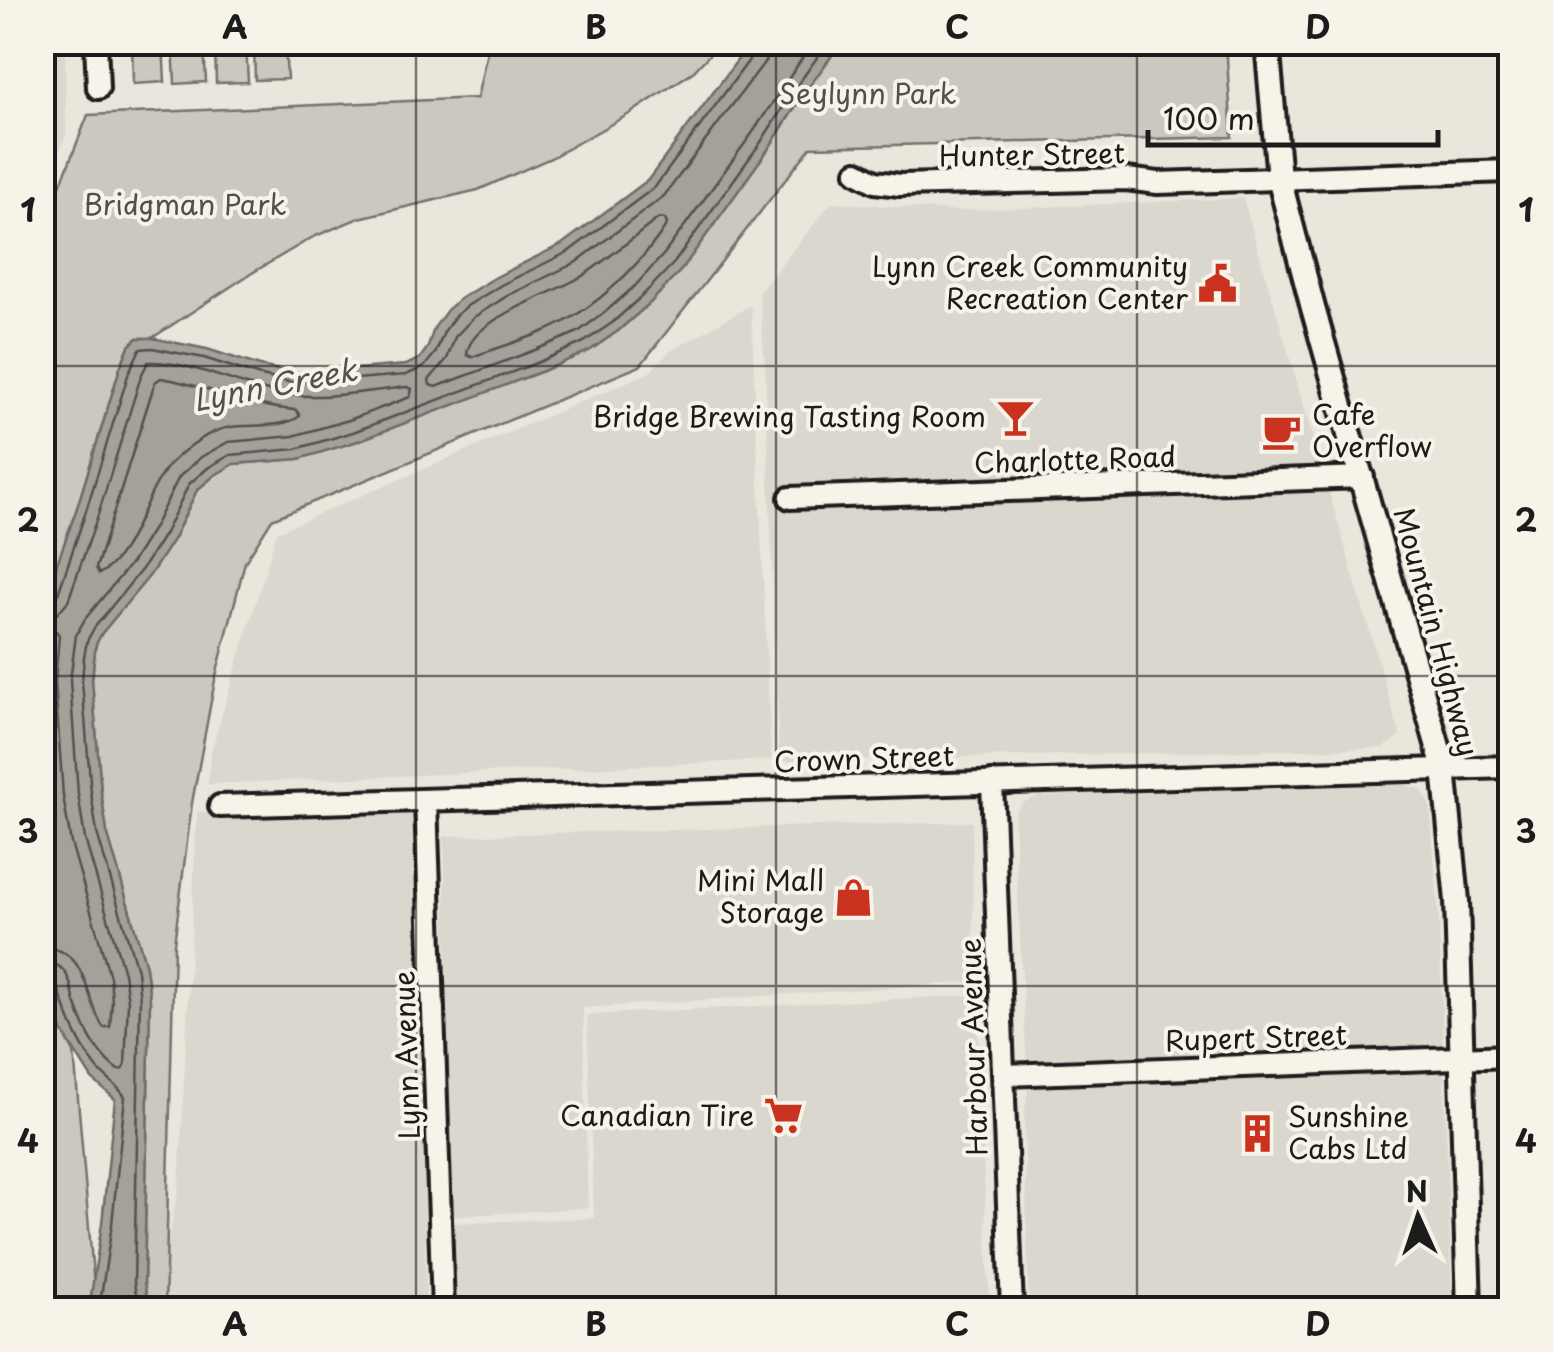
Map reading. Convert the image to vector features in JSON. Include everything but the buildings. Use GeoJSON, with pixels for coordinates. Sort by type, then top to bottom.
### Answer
{"type":"FeatureCollection","features":[{"type":"Feature","properties":{"kind":"street"},"geometry":{"type":"LineString","coordinates":[[96,42],[98,88]]}},
{"type":"Feature","properties":{"kind":"street","name":"Mountain Highway"},"geometry":{"type":"LineString","coordinates":[[1267,42],[1280,178],[1313,308],[1444,768],[1457,901],[1469,1310]]}},
{"type":"Feature","properties":{"kind":"street","name":"Hunter Street"},"geometry":{"type":"LineString","coordinates":[[856,172],[875,182],[900,185],[1126,179],[1158,183],[1510,171]]}},
{"type":"Feature","properties":{"kind":"street","name":"Charlotte Road"},"geometry":{"type":"LineString","coordinates":[[790,498],[1363,477]]}},
{"type":"Feature","properties":{"kind":"street","name":"Crown Street"},"geometry":{"type":"LineString","coordinates":[[220,806],[1510,767]]}},
{"type":"Feature","properties":{"kind":"street","name":"Harbour Avenue"},"geometry":{"type":"LineString","coordinates":[[992,782],[1012,1310]]}},
{"type":"Feature","properties":{"kind":"street","name":"Lynn Avenue"},"geometry":{"type":"LineString","coordinates":[[426,800],[443,1310]]}},
{"type":"Feature","properties":{"kind":"street","name":"Rupert Street"},"geometry":{"type":"LineString","coordinates":[[1003,1075],[1510,1056]]}},
{"type":"Feature","properties":{"kind":"shaded area"},"geometry":{"type":"Polygon","coordinates":[[[43,42],[65,43],[66,135],[43,197],[43,42]]]}},
{"type":"Feature","properties":{"kind":"shaded area"},"geometry":{"type":"Polygon","coordinates":[[[1243,198],[1400,735],[1384,748],[779,761],[759,292],[832,202],[952,211],[1243,198]]]}},
{"type":"Feature","properties":{"kind":"shaded area"},"geometry":{"type":"Polygon","coordinates":[[[751,305],[771,760],[208,784],[211,751],[277,532],[650,372],[669,352],[751,305]]]}},
{"type":"Feature","properties":{"kind":"shaded area"},"geometry":{"type":"Polygon","coordinates":[[[1403,785],[1421,789],[1430,806],[1439,918],[1452,1309],[1029,1309],[1024,1119],[1028,1089],[1016,811],[1022,803],[1038,796],[1403,785]]]}},
{"type":"Feature","properties":{"kind":"shaded area"},"geometry":{"type":"Polygon","coordinates":[[[197,812],[414,813],[426,1309],[155,1310],[179,1187],[197,812]]]}},
{"type":"Feature","properties":{"kind":"shaded area"},"geometry":{"type":"Polygon","coordinates":[[[972,822],[974,982],[583,1008],[588,1208],[452,1216],[444,836],[972,822]]]}},
{"type":"Feature","properties":{"kind":"shaded area"},"geometry":{"type":"Polygon","coordinates":[[[976,995],[990,1309],[453,1309],[450,1223],[594,1218],[587,1015],[976,995]]]}},
{"type":"Feature","properties":{"kind":"green space"},"geometry":{"type":"Polygon","coordinates":[[[132,43],[163,43],[165,82],[133,84],[132,43]]]}},
{"type":"Feature","properties":{"kind":"green space"},"geometry":{"type":"Polygon","coordinates":[[[173,43],[204,43],[206,82],[175,84],[173,43]]]}},
{"type":"Feature","properties":{"kind":"green space"},"geometry":{"type":"Polygon","coordinates":[[[215,43],[246,43],[248,82],[216,83],[215,43]]]}},
{"type":"Feature","properties":{"kind":"green space"},"geometry":{"type":"Polygon","coordinates":[[[254,43],[285,43],[287,79],[255,80],[254,43]]]}},
{"type":"Feature","properties":{"kind":"green space","name":"Bridgman Park"},"geometry":{"type":"Polygon","coordinates":[[[489,43],[720,43],[694,71],[631,113],[551,158],[478,190],[359,218],[313,237],[152,338],[137,338],[129,346],[120,368],[43,605],[43,229],[88,115],[477,98],[489,43]]]}},
{"type":"Feature","properties":{"kind":"green space","name":"Seylynn Park"},"geometry":{"type":"Polygon","coordinates":[[[841,43],[1226,43],[1232,137],[811,147],[640,366],[272,519],[245,562],[215,680],[192,803],[174,944],[165,1309],[149,1309],[144,1283],[150,1000],[146,967],[107,832],[101,792],[92,680],[96,644],[102,633],[150,575],[174,538],[197,490],[215,475],[234,464],[299,459],[543,371],[589,351],[618,331],[682,269],[841,43]]]}},
{"type":"Feature","properties":{"kind":"green space"},"geometry":{"type":"Polygon","coordinates":[[[42,968],[63,1032],[74,1052],[94,1287],[89,1309],[43,1309],[42,968]]]}},
{"type":"Feature","properties":{"kind":"water","name":"Lynn Creek"},"geometry":{"type":"Polygon","coordinates":[[[750,43],[841,43],[682,269],[651,302],[589,351],[543,371],[355,442],[299,459],[234,464],[215,475],[197,490],[174,538],[150,575],[96,644],[92,680],[107,832],[146,967],[150,1000],[144,1283],[149,1309],[89,1309],[115,1099],[92,1079],[62,1031],[43,968],[42,605],[129,346],[137,338],[152,338],[289,372],[406,365],[420,358],[434,328],[461,298],[562,244],[648,180],[750,43]]]}},
{"type":"Feature","properties":{"kind":"place","name":"Lynn Creek Community Recreation Center"},"geometry":{"type":"Point","coordinates":[1218,283]}},
{"type":"Feature","properties":{"kind":"place","name":"Bridge Brewing Tasting Room"},"geometry":{"type":"Point","coordinates":[1016,417]}},
{"type":"Feature","properties":{"kind":"place","name":"Cafe Overflow"},"geometry":{"type":"Point","coordinates":[1282,431]}},
{"type":"Feature","properties":{"kind":"place","name":"Mini Mall Storage"},"geometry":{"type":"Point","coordinates":[854,897]}},
{"type":"Feature","properties":{"kind":"place","name":"Canadian Tire"},"geometry":{"type":"Point","coordinates":[784,1116]}},
{"type":"Feature","properties":{"kind":"place","name":"Sunshine Cabs Ltd"},"geometry":{"type":"Point","coordinates":[1258,1133]}}]}
